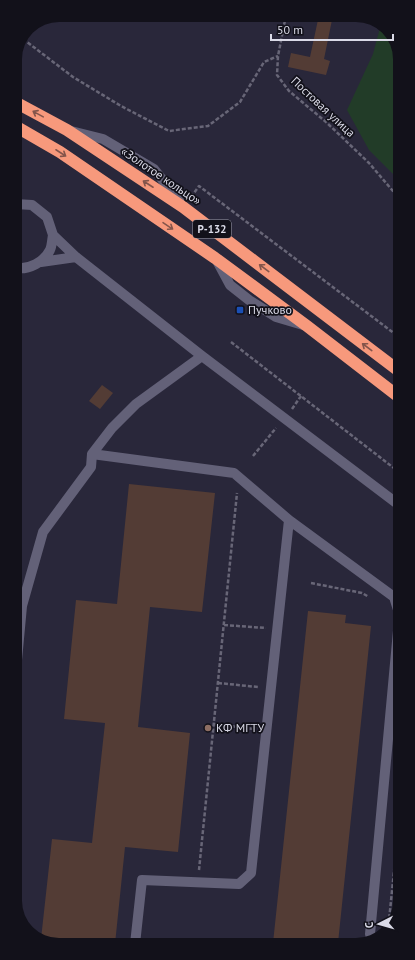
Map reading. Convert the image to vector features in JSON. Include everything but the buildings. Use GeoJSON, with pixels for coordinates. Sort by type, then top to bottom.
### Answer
{"type":"FeatureCollection","features":[{"type":"Feature","properties":{"kind":"highway","name":"«Золотое кольцо»"},"geometry":{"type":"LineString","coordinates":[[22,106],[67,130],[187,203],[393,365]]}},
{"type":"Feature","properties":{"kind":"highway","name":"Р-132"},"geometry":{"type":"LineString","coordinates":[[22,130],[60,152],[214,258],[307,326],[393,392]]}},
{"type":"Feature","properties":{"kind":"street"},"geometry":{"type":"LineString","coordinates":[[22,204],[32,205],[47,216],[53,235],[76,257],[202,356],[393,500]]}},
{"type":"Feature","properties":{"kind":"street"},"geometry":{"type":"LineString","coordinates":[[41,262],[50,250],[53,235]]}},
{"type":"Feature","properties":{"kind":"street"},"geometry":{"type":"LineString","coordinates":[[22,269],[41,262],[76,257]]}},
{"type":"Feature","properties":{"kind":"street"},"geometry":{"type":"LineString","coordinates":[[22,606],[44,532],[91,467],[92,454],[112,428],[136,404],[202,356]]}},
{"type":"Feature","properties":{"kind":"street"},"geometry":{"type":"LineString","coordinates":[[92,454],[234,473],[289,520],[393,596]]}},
{"type":"Feature","properties":{"kind":"street"},"geometry":{"type":"LineString","coordinates":[[136,938],[142,880],[239,884],[251,873],[289,520]]}},
{"type":"Feature","properties":{"kind":"street"},"geometry":{"type":"LineString","coordinates":[[370,935],[393,685]]}},
{"type":"Feature","properties":{"kind":"path","name":"Постовая улица"},"geometry":{"type":"LineString","coordinates":[[285,22],[278,56],[277,75],[289,90],[326,122],[369,163],[393,191]]}},
{"type":"Feature","properties":{"kind":"path"},"geometry":{"type":"LineString","coordinates":[[27,42],[73,77],[121,106],[169,132],[208,126],[240,102],[264,62],[278,56]]}},
{"type":"Feature","properties":{"kind":"path"},"geometry":{"type":"LineString","coordinates":[[187,203],[199,186],[393,333]]}},
{"type":"Feature","properties":{"kind":"path"},"geometry":{"type":"LineString","coordinates":[[230,342],[393,467]]}},
{"type":"Feature","properties":{"kind":"path"},"geometry":{"type":"LineString","coordinates":[[199,873],[239,478]]}},
{"type":"Feature","properties":{"kind":"path"},"geometry":{"type":"LineString","coordinates":[[311,583],[362,593],[375,600]]}},
{"type":"Feature","properties":{"kind":"path"},"geometry":{"type":"LineString","coordinates":[[224,625],[269,629]]}},
{"type":"Feature","properties":{"kind":"path"},"geometry":{"type":"LineString","coordinates":[[218,683],[263,687]]}},
{"type":"Feature","properties":{"kind":"path"},"geometry":{"type":"LineString","coordinates":[[214,724],[258,729]]}},
{"type":"Feature","properties":{"kind":"path"},"geometry":{"type":"LineString","coordinates":[[389,916],[393,881]]}},
{"type":"Feature","properties":{"kind":"green space"},"geometry":{"type":"Polygon","coordinates":[[[379,31],[387,38],[391,47],[393,59],[393,174],[369,150],[347,110],[373,54],[379,31]]]}},
{"type":"Feature","properties":{"kind":"place","name":"Пучково"},"geometry":{"type":"Point","coordinates":[240,310]}},
{"type":"Feature","properties":{"kind":"place","name":"КФ МГТУ"},"geometry":{"type":"Point","coordinates":[208,728]}}]}
